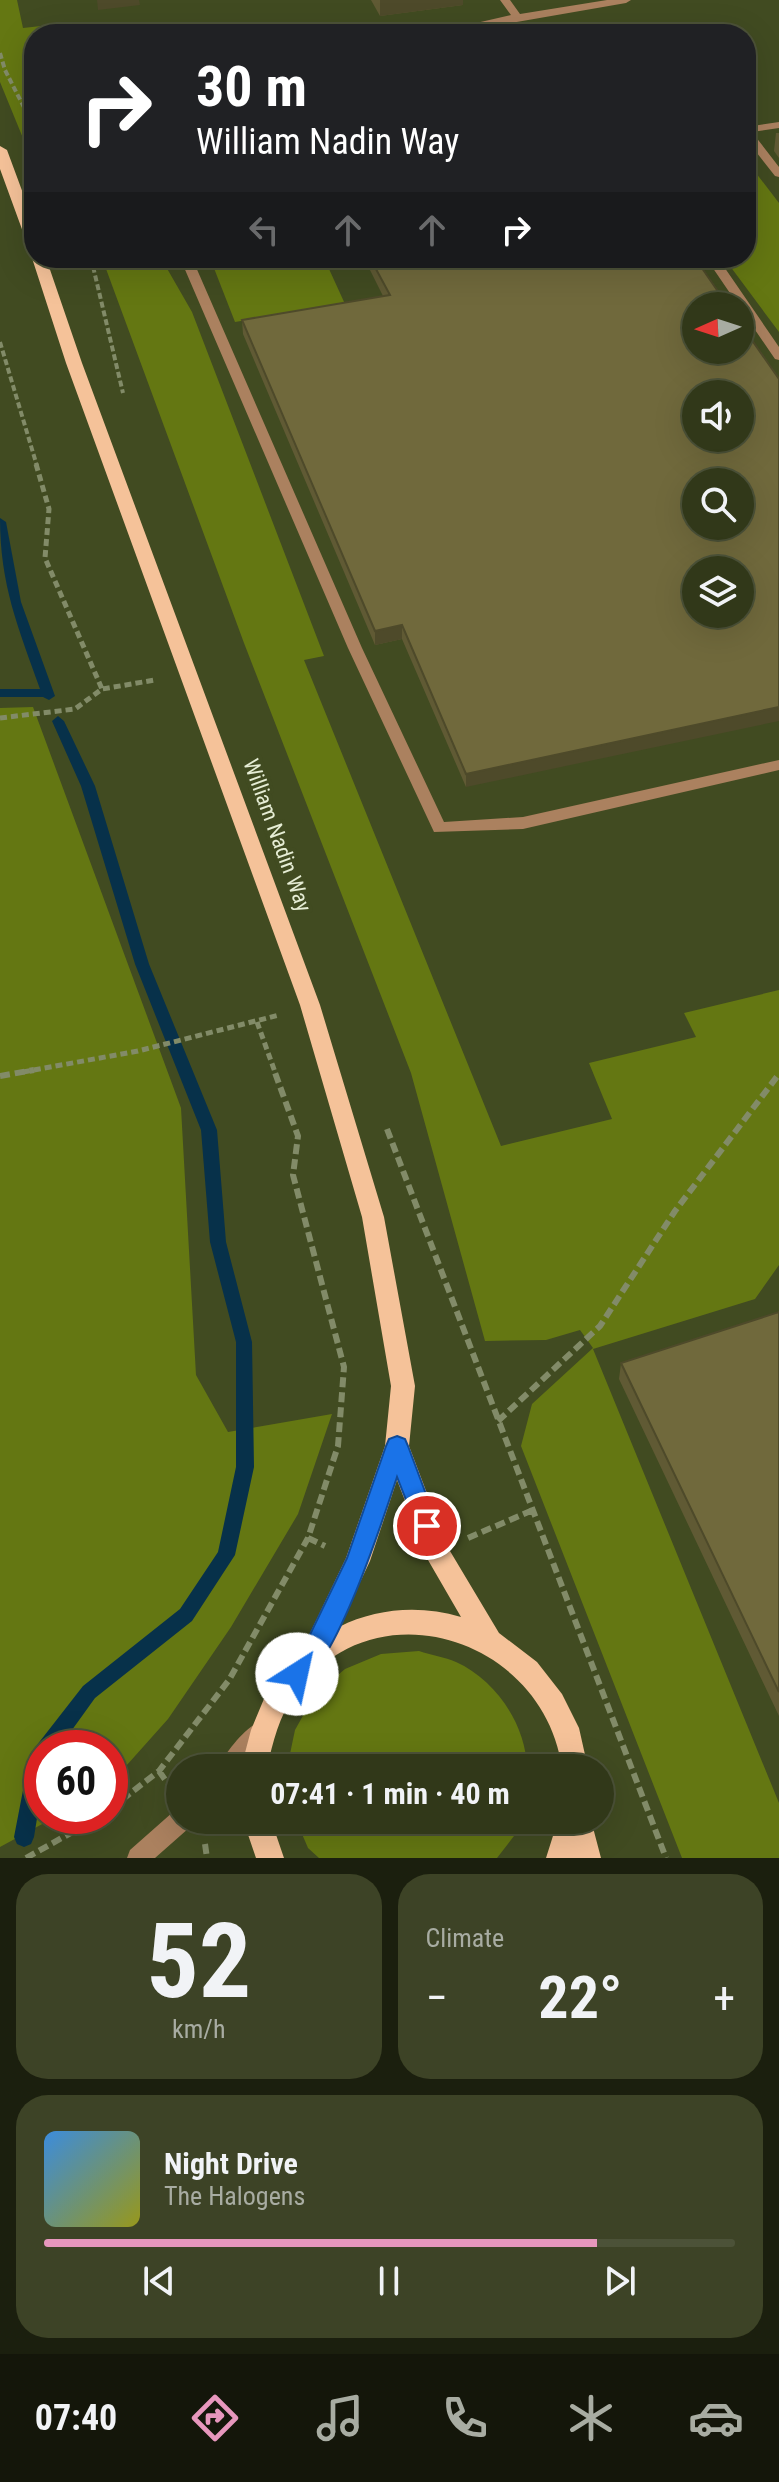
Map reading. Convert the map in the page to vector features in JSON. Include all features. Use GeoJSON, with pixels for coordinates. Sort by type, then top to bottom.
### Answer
{"type":"FeatureCollection","features":[{"type":"Feature","properties":{"kind":"main road"},"geometry":{"type":"LineString","coordinates":[[0,150],[24,212]]}},
{"type":"Feature","properties":{"kind":"main road","name":"William Nadin Way"},"geometry":{"type":"LineString","coordinates":[[42,268],[74,363],[310,1005],[373,1217],[385,1275],[403,1386],[397,1446],[357,1561],[312,1657]]}},
{"type":"Feature","properties":{"kind":"main road","name":"William Nadin Way"},"geometry":{"type":"LineString","coordinates":[[397,1446],[437,1552],[488,1639]]}},
{"type":"Feature","properties":{"kind":"main road"},"geometry":{"type":"LineString","coordinates":[[257,1754],[262,1731],[282,1691],[312,1657],[348,1634],[389,1621],[433,1621],[488,1639],[510,1653],[541,1683],[563,1721],[571,1754]]}},
{"type":"Feature","properties":{"kind":"main road"},"geometry":{"type":"LineString","coordinates":[[262,1834],[270,1858]]}},
{"type":"Feature","properties":{"kind":"main road"},"geometry":{"type":"LineString","coordinates":[[560,1858],[569,1834]]}},
{"type":"Feature","properties":{"kind":"main road"},"geometry":{"type":"LineString","coordinates":[[579,1834],[587,1858]]}},
{"type":"Feature","properties":{"kind":"street"},"geometry":{"type":"LineString","coordinates":[[505,0],[517,17]]}},
{"type":"Feature","properties":{"kind":"street"},"geometry":{"type":"LineString","coordinates":[[482,24],[626,0]]}},
{"type":"Feature","properties":{"kind":"street"},"geometry":{"type":"LineString","coordinates":[[756,129],[779,125]]}},
{"type":"Feature","properties":{"kind":"street"},"geometry":{"type":"LineString","coordinates":[[756,144],[779,174]]}},
{"type":"Feature","properties":{"kind":"street"},"geometry":{"type":"LineString","coordinates":[[190,268],[349,634],[439,828],[523,823],[779,765]]}},
{"type":"Feature","properties":{"kind":"street"},"geometry":{"type":"LineString","coordinates":[[719,268],[779,356]]}},
{"type":"Feature","properties":{"kind":"street"},"geometry":{"type":"LineString","coordinates":[[241,1754],[262,1731]]}},
{"type":"Feature","properties":{"kind":"street"},"geometry":{"type":"LineString","coordinates":[[138,1858],[166,1833]]}},
{"type":"Feature","properties":{"kind":"path"},"geometry":{"type":"LineString","coordinates":[[0,53],[24,107]]}},
{"type":"Feature","properties":{"kind":"path"},"geometry":{"type":"LineString","coordinates":[[0,342],[49,509],[45,558],[102,689]]}},
{"type":"Feature","properties":{"kind":"path"},"geometry":{"type":"LineString","coordinates":[[0,718],[75,709],[102,689],[190,673]]}},
{"type":"Feature","properties":{"kind":"path"},"geometry":{"type":"LineString","coordinates":[[0,1076],[138,1051],[257,1022],[310,1005]]}},
{"type":"Feature","properties":{"kind":"path"},"geometry":{"type":"LineString","coordinates":[[128,1795],[159,1771],[229,1680],[308,1538],[338,1446],[344,1367],[293,1175],[298,1136],[257,1022]]}},
{"type":"Feature","properties":{"kind":"path"},"geometry":{"type":"LineString","coordinates":[[666,1858],[498,1421],[600,1326],[675,1211],[779,1074]]}},
{"type":"Feature","properties":{"kind":"path"},"geometry":{"type":"LineString","coordinates":[[26,1858],[69,1834]]}},
{"type":"Feature","properties":{"kind":"green space"},"geometry":{"type":"Polygon","coordinates":[[[0,0],[17,0],[24,28],[24,141],[0,82],[0,0]]]}},
{"type":"Feature","properties":{"kind":"green space"},"geometry":{"type":"Polygon","coordinates":[[[756,173],[779,203],[779,332],[754,298],[754,292],[749,292],[731,268],[756,268],[756,173]]]}},
{"type":"Feature","properties":{"kind":"green space"},"geometry":{"type":"Polygon","coordinates":[[[106,268],[167,268],[192,312],[324,656],[304,660],[501,1146],[612,1119],[589,1063],[696,1037],[684,1013],[779,990],[779,1265],[755,1299],[593,1349],[779,1803],[779,1858],[682,1858],[521,1446],[532,1404],[593,1348],[580,1330],[546,1340],[485,1341],[411,1073],[244,643],[106,268]]]}},
{"type":"Feature","properties":{"kind":"green space"},"geometry":{"type":"Polygon","coordinates":[[[214,268],[329,268],[345,304],[235,322],[214,268]]]}},
{"type":"Feature","properties":{"kind":"green space"},"geometry":{"type":"Polygon","coordinates":[[[33,707],[181,1108],[196,1375],[228,1432],[332,1414],[298,1514],[231,1627],[168,1719],[128,1764],[128,1730],[24,1730],[24,1834],[0,1847],[0,708],[33,707]]]}},
{"type":"Feature","properties":{"kind":"green space"},"geometry":{"type":"Polygon","coordinates":[[[419,1651],[456,1662],[470,1670],[496,1692],[506,1706],[515,1720],[525,1754],[290,1754],[295,1730],[315,1694],[345,1669],[381,1654],[419,1651]]]}},
{"type":"Feature","properties":{"kind":"green space"},"geometry":{"type":"Polygon","coordinates":[[[302,1834],[515,1834],[497,1858],[319,1858],[308,1848],[302,1834]]]}},
{"type":"Feature","properties":{"kind":"building"},"geometry":{"type":"Polygon","coordinates":[[[375,268],[702,268],[718,292],[682,292],[682,364],[754,364],[754,343],[779,379],[779,707],[466,774],[402,625],[375,631],[242,320],[390,295],[375,268]]]}},
{"type":"Feature","properties":{"kind":"building"},"geometry":{"type":"Polygon","coordinates":[[[779,1312],[779,1692],[621,1363],[779,1312]]]}},
{"type":"Feature","properties":{"kind":"waterway"},"geometry":{"type":"LineString","coordinates":[[0,522],[15,602],[48,693]]}},
{"type":"Feature","properties":{"kind":"waterway"},"geometry":{"type":"LineString","coordinates":[[0,693],[48,693]]}},
{"type":"Feature","properties":{"kind":"waterway"},"geometry":{"type":"LineString","coordinates":[[58,721],[88,786],[142,964],[209,1130],[218,1242],[244,1342],[245,1467],[226,1555],[186,1615],[89,1692],[60,1730]]}},
{"type":"Feature","properties":{"kind":"route"},"geometry":{"type":"LineString","coordinates":[[297,1674],[312,1657],[357,1561],[397,1446],[427,1526]]}}]}
